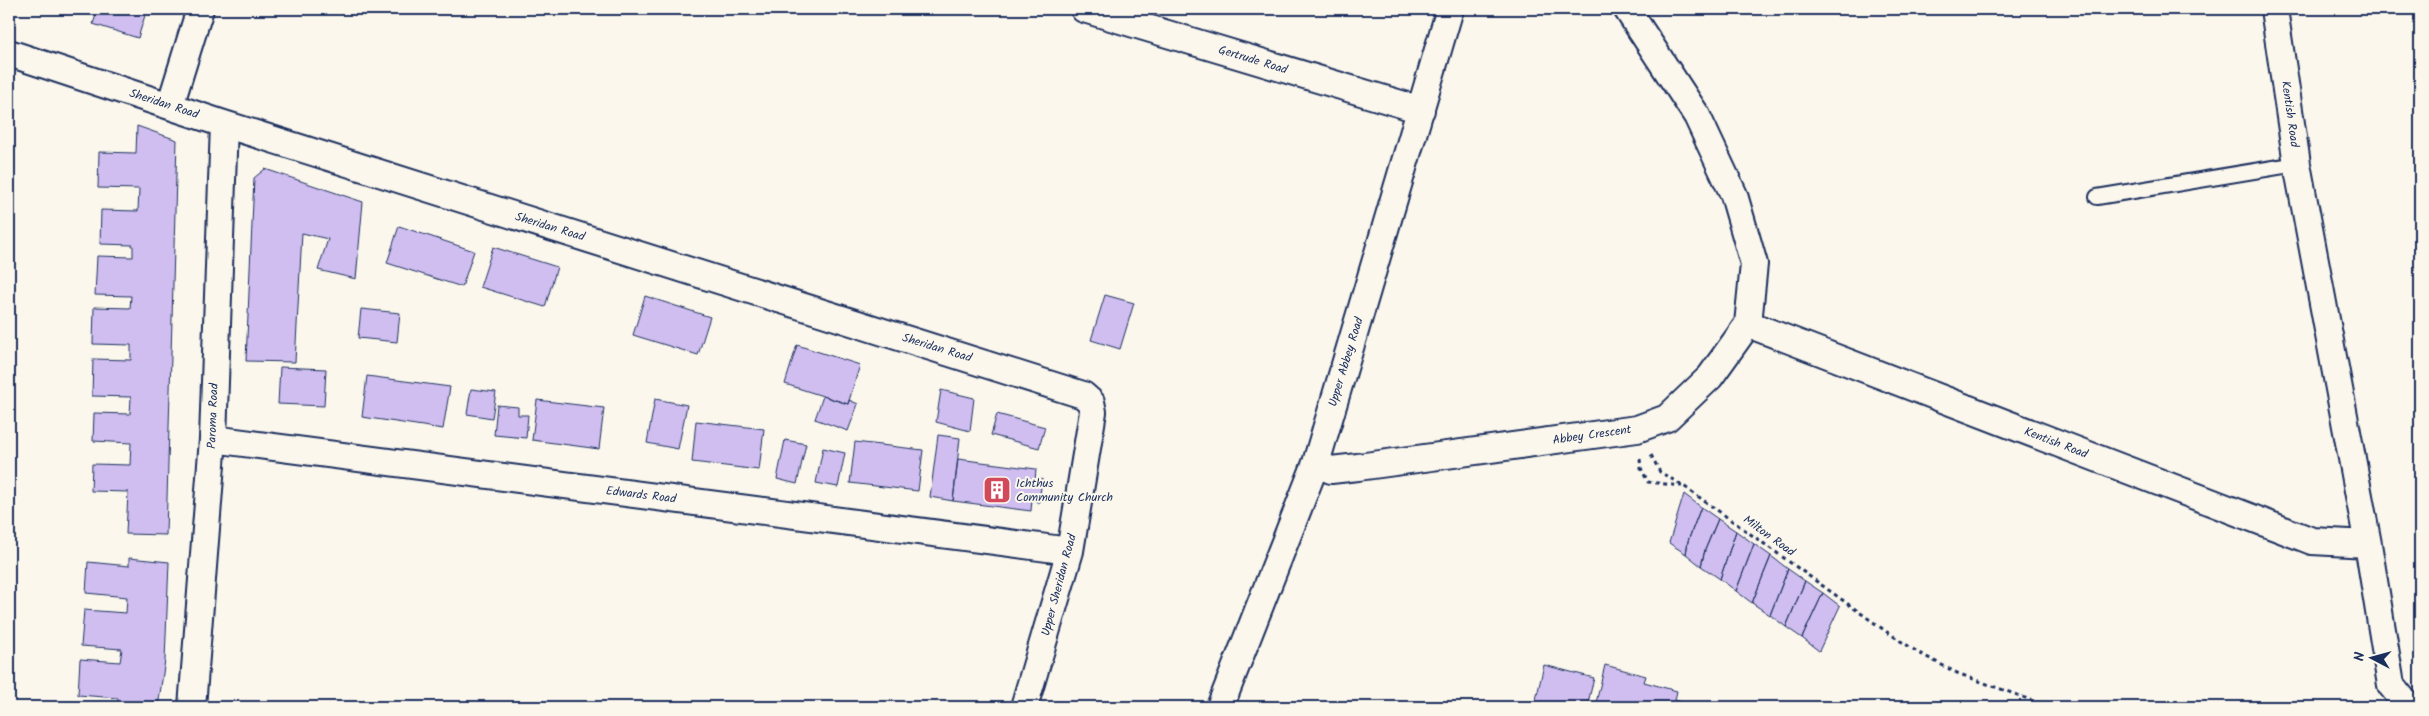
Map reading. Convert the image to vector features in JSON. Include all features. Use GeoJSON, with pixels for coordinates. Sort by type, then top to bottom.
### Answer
{"type":"FeatureCollection","features":[{"type":"Feature","properties":{"kind":"street"},"geometry":{"type":"LineString","coordinates":[[170,106],[200,9]]}},
{"type":"Feature","properties":{"kind":"street","name":"Gertrude Road"},"geometry":{"type":"LineString","coordinates":[[1084,9],[1421,110]]}},
{"type":"Feature","properties":{"kind":"street","name":"Upper Abbey Road"},"geometry":{"type":"LineString","coordinates":[[1220,707],[1316,463],[1450,9]]}},
{"type":"Feature","properties":{"kind":"street","name":"Abbey Crescent"},"geometry":{"type":"LineString","coordinates":[[1316,463],[1331,470],[1637,429],[1667,418],[1710,377],[1748,324],[1754,264],[1734,194],[1697,116],[1628,9]]}},
{"type":"Feature","properties":{"kind":"street","name":"Kentish Road"},"geometry":{"type":"LineString","coordinates":[[2274,9],[2297,164],[2368,544],[2391,685],[2409,707]]}},
{"type":"Feature","properties":{"kind":"street","name":"Sheridan Road"},"geometry":{"type":"LineString","coordinates":[[9,53],[224,124],[1073,391],[1083,395],[1091,402]]}},
{"type":"Feature","properties":{"kind":"street","name":"Paroma Road"},"geometry":{"type":"LineString","coordinates":[[192,707],[213,439],[224,124]]}},
{"type":"Feature","properties":{"kind":"street","name":"Kentish Road"},"geometry":{"type":"LineString","coordinates":[[1748,324],[2312,542],[2368,544]]}},
{"type":"Feature","properties":{"kind":"street","name":"Upper Sheridan Road"},"geometry":{"type":"LineString","coordinates":[[1024,707],[1070,551],[1092,423],[1093,412],[1091,402]]}},
{"type":"Feature","properties":{"kind":"street","name":"Edwards Road"},"geometry":{"type":"LineString","coordinates":[[213,439],[1070,551]]}},
{"type":"Feature","properties":{"kind":"lane"},"geometry":{"type":"LineString","coordinates":[[2097,197],[2297,164]]}},
{"type":"Feature","properties":{"kind":"path","name":"Milton Road"},"geometry":{"type":"LineString","coordinates":[[1649,451],[1660,472],[1685,487],[1887,632],[1937,664],[2050,707]]}},
{"type":"Feature","properties":{"kind":"path"},"geometry":{"type":"LineString","coordinates":[[1641,468],[1648,482],[1685,487]]}},
{"type":"Feature","properties":{"kind":"building"},"geometry":{"type":"Polygon","coordinates":[[[98,9],[147,9],[138,38],[93,24],[98,9]]]}},
{"type":"Feature","properties":{"kind":"building"},"geometry":{"type":"Polygon","coordinates":[[[137,126],[177,140],[166,535],[126,534],[128,492],[91,491],[92,464],[130,465],[131,443],[93,441],[94,413],[130,414],[131,397],[92,396],[93,359],[131,360],[131,345],[93,344],[94,307],[130,308],[131,296],[95,295],[97,256],[133,257],[133,245],[100,244],[101,210],[138,211],[139,189],[98,188],[99,152],[136,153],[137,126]]]}},
{"type":"Feature","properties":{"kind":"building"},"geometry":{"type":"Polygon","coordinates":[[[265,169],[363,202],[356,279],[318,270],[328,239],[302,233],[295,362],[246,361],[254,178],[265,169]]]}},
{"type":"Feature","properties":{"kind":"building"},"geometry":{"type":"Polygon","coordinates":[[[399,226],[474,251],[462,287],[387,263],[399,226]]]}},
{"type":"Feature","properties":{"kind":"building"},"geometry":{"type":"Polygon","coordinates":[[[493,247],[557,267],[545,307],[480,287],[493,247]]]}},
{"type":"Feature","properties":{"kind":"building"},"geometry":{"type":"Polygon","coordinates":[[[1105,295],[1134,303],[1120,349],[1091,340],[1105,295]]]}},
{"type":"Feature","properties":{"kind":"building"},"geometry":{"type":"Polygon","coordinates":[[[645,296],[710,317],[698,355],[633,335],[645,296]]]}},
{"type":"Feature","properties":{"kind":"building"},"geometry":{"type":"Polygon","coordinates":[[[361,309],[400,313],[397,342],[358,338],[361,309]]]}},
{"type":"Feature","properties":{"kind":"building"},"geometry":{"type":"Polygon","coordinates":[[[797,345],[860,365],[848,404],[785,384],[797,345]]]}},
{"type":"Feature","properties":{"kind":"building"},"geometry":{"type":"Polygon","coordinates":[[[280,367],[326,369],[324,406],[278,404],[280,367]]]}},
{"type":"Feature","properties":{"kind":"building"},"geometry":{"type":"Polygon","coordinates":[[[367,376],[450,387],[443,429],[362,417],[367,376]]]}},
{"type":"Feature","properties":{"kind":"building"},"geometry":{"type":"Polygon","coordinates":[[[471,389],[496,392],[492,418],[467,414],[471,389]]]}},
{"type":"Feature","properties":{"kind":"building"},"geometry":{"type":"Polygon","coordinates":[[[941,390],[974,398],[970,431],[936,422],[941,390]]]}},
{"type":"Feature","properties":{"kind":"building"},"geometry":{"type":"Polygon","coordinates":[[[823,396],[848,404],[849,400],[858,404],[848,431],[815,419],[823,396]]]}},
{"type":"Feature","properties":{"kind":"building"},"geometry":{"type":"Polygon","coordinates":[[[655,399],[687,405],[678,449],[647,443],[655,399]]]}},
{"type":"Feature","properties":{"kind":"building"},"geometry":{"type":"Polygon","coordinates":[[[537,400],[604,408],[599,449],[532,440],[537,400]]]}},
{"type":"Feature","properties":{"kind":"building"},"geometry":{"type":"Polygon","coordinates":[[[497,405],[518,407],[518,415],[528,415],[526,438],[494,435],[497,405]]]}},
{"type":"Feature","properties":{"kind":"building"},"geometry":{"type":"Polygon","coordinates":[[[997,414],[1045,427],[1039,448],[991,435],[997,414]]]}},
{"type":"Feature","properties":{"kind":"building"},"geometry":{"type":"Polygon","coordinates":[[[696,421],[764,429],[759,470],[692,462],[696,421]]]}},
{"type":"Feature","properties":{"kind":"building"},"geometry":{"type":"Polygon","coordinates":[[[938,435],[960,438],[953,501],[930,497],[938,435]]]}},
{"type":"Feature","properties":{"kind":"building"},"geometry":{"type":"Polygon","coordinates":[[[785,440],[806,444],[797,484],[777,479],[785,440]]]}},
{"type":"Feature","properties":{"kind":"building"},"geometry":{"type":"Polygon","coordinates":[[[855,442],[923,450],[918,491],[850,483],[855,442]]]}},
{"type":"Feature","properties":{"kind":"building"},"geometry":{"type":"Polygon","coordinates":[[[823,448],[845,453],[838,487],[816,483],[823,448]]]}},
{"type":"Feature","properties":{"kind":"building","name":"Ichthus Community Church"},"geometry":{"type":"Polygon","coordinates":[[[958,459],[1036,469],[1035,481],[1042,479],[1039,503],[1032,499],[1031,511],[953,501],[958,459]]]}},
{"type":"Feature","properties":{"kind":"building"},"geometry":{"type":"Polygon","coordinates":[[[1684,494],[1701,507],[1688,541],[1686,554],[1669,543],[1684,494]]]}},
{"type":"Feature","properties":{"kind":"building"},"geometry":{"type":"Polygon","coordinates":[[[1701,507],[1718,519],[1705,550],[1701,566],[1686,554],[1688,541],[1701,507]]]}},
{"type":"Feature","properties":{"kind":"building"},"geometry":{"type":"Polygon","coordinates":[[[1718,519],[1736,531],[1720,579],[1701,566],[1705,550],[1718,519]]]}},
{"type":"Feature","properties":{"kind":"building"},"geometry":{"type":"Polygon","coordinates":[[[1736,531],[1754,544],[1736,591],[1720,579],[1736,531]]]}},
{"type":"Feature","properties":{"kind":"building"},"geometry":{"type":"Polygon","coordinates":[[[1754,544],[1771,556],[1752,603],[1736,591],[1754,544]]]}},
{"type":"Feature","properties":{"kind":"building"},"geometry":{"type":"Polygon","coordinates":[[[1771,556],[1788,569],[1770,615],[1752,603],[1771,556]]]}},
{"type":"Feature","properties":{"kind":"building"},"geometry":{"type":"Polygon","coordinates":[[[129,558],[169,562],[165,660],[158,707],[117,707],[118,698],[78,695],[80,659],[120,662],[122,649],[81,646],[84,610],[126,613],[127,597],[86,593],[88,562],[129,566],[129,558]]]}},
{"type":"Feature","properties":{"kind":"building"},"geometry":{"type":"Polygon","coordinates":[[[1788,569],[1805,581],[1786,627],[1770,615],[1788,569]]]}},
{"type":"Feature","properties":{"kind":"building"},"geometry":{"type":"Polygon","coordinates":[[[1805,581],[1823,593],[1802,638],[1786,627],[1805,581]]]}},
{"type":"Feature","properties":{"kind":"building"},"geometry":{"type":"Polygon","coordinates":[[[1823,593],[1840,606],[1819,651],[1802,638],[1823,593]]]}},
{"type":"Feature","properties":{"kind":"building"},"geometry":{"type":"Polygon","coordinates":[[[1544,665],[1594,678],[1587,707],[1548,707],[1535,704],[1544,665]]]}},
{"type":"Feature","properties":{"kind":"building"},"geometry":{"type":"Polygon","coordinates":[[[1605,665],[1646,676],[1644,682],[1677,691],[1675,700],[1695,707],[1595,707],[1605,665]]]}},
{"type":"Feature","properties":{"kind":"place","name":"Ichthus Community Church"},"geometry":{"type":"Point","coordinates":[997,490]}}]}
